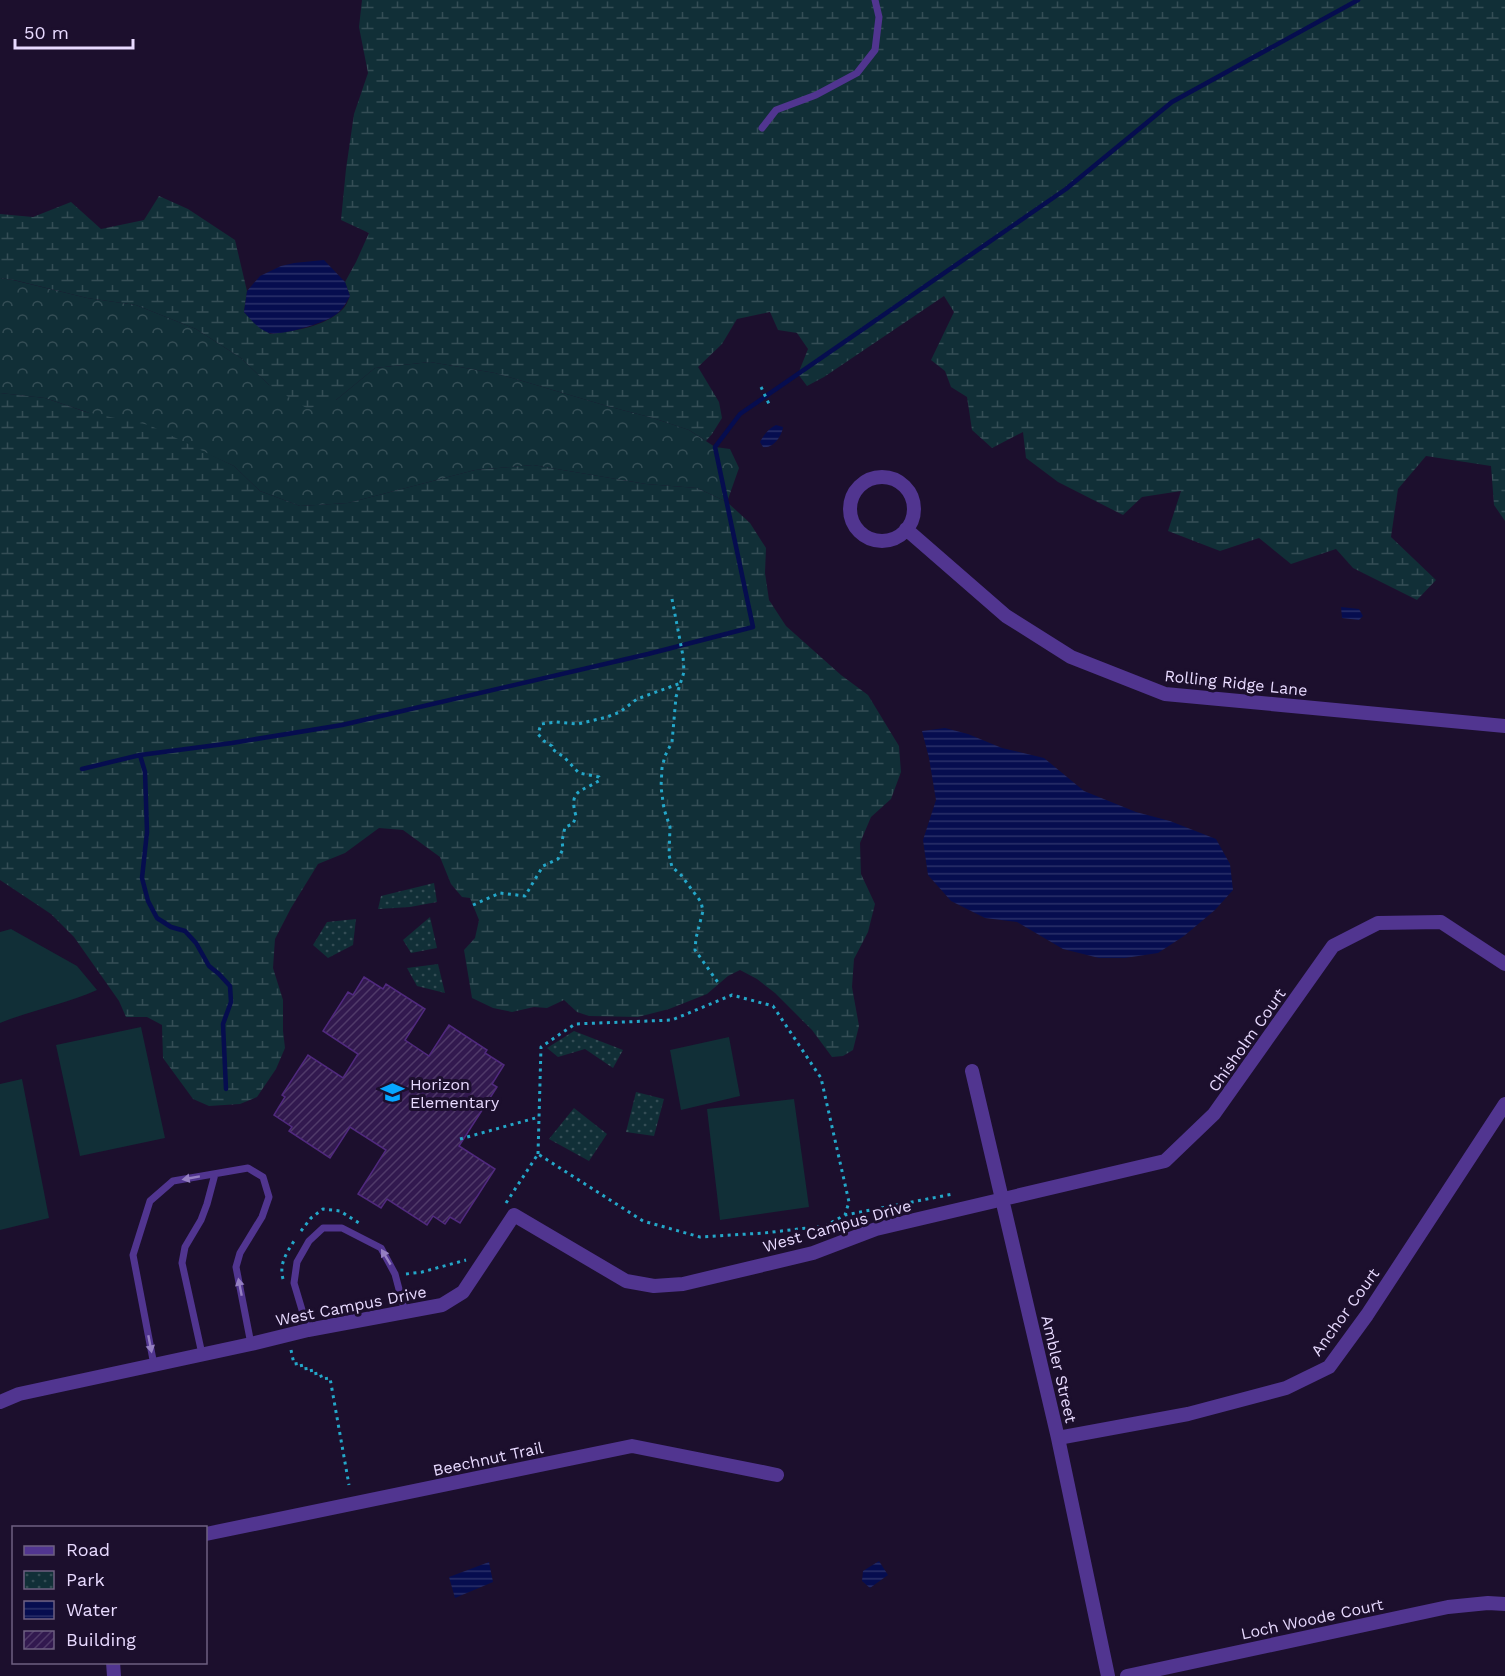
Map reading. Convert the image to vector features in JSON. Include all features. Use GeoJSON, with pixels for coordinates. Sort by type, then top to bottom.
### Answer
{"type":"FeatureCollection","features":[{"type":"Feature","properties":{"kind":"street"},"geometry":{"type":"LineString","coordinates":[[879,477],[899,482],[907,489],[914,510],[912,520],[906,529],[889,540],[879,541],[860,532],[850,514],[850,504],[860,486],[868,480],[879,477]]}},
{"type":"Feature","properties":{"kind":"street","name":"Rolling Ridge Lane"},"geometry":{"type":"LineString","coordinates":[[906,529],[1006,616],[1071,657],[1165,694],[1505,726]]}},
{"type":"Feature","properties":{"kind":"street","name":"Chisholm Court"},"geometry":{"type":"LineString","coordinates":[[1001,1199],[1165,1161],[1214,1114],[1333,946],[1378,923],[1441,922],[1505,964]]}},
{"type":"Feature","properties":{"kind":"street","name":"Ambler Street"},"geometry":{"type":"LineString","coordinates":[[972,1071],[1058,1438],[1108,1676]]}},
{"type":"Feature","properties":{"kind":"street","name":"Anchor Court"},"geometry":{"type":"LineString","coordinates":[[1058,1438],[1188,1414],[1243,1400],[1286,1388],[1329,1367],[1367,1315],[1505,1104]]}},
{"type":"Feature","properties":{"kind":"street","name":"West Campus Drive"},"geometry":{"type":"LineString","coordinates":[[0,1402],[19,1394],[308,1330],[442,1305],[463,1292],[514,1215],[626,1281],[654,1286],[683,1284],[813,1253],[876,1230],[1001,1199]]}},
{"type":"Feature","properties":{"kind":"street","name":"Beechnut Trail"},"geometry":{"type":"LineString","coordinates":[[207,1534],[632,1446],[777,1475]]}},
{"type":"Feature","properties":{"kind":"street","name":"Loch Woode Court"},"geometry":{"type":"LineString","coordinates":[[1127,1676],[1448,1607],[1488,1603],[1505,1604]]}},
{"type":"Feature","properties":{"kind":"lane"},"geometry":{"type":"LineString","coordinates":[[762,128],[776,110],[816,94],[858,73],[875,50],[879,16],[874,0]]}},
{"type":"Feature","properties":{"kind":"lane"},"geometry":{"type":"LineString","coordinates":[[154,1365],[133,1255],[150,1201],[173,1181],[248,1168],[263,1177],[269,1197],[262,1217],[240,1252],[236,1267],[251,1344]]}},
{"type":"Feature","properties":{"kind":"lane"},"geometry":{"type":"LineString","coordinates":[[202,1354],[182,1263],[184,1246],[201,1221],[215,1174]]}},
{"type":"Feature","properties":{"kind":"lane"},"geometry":{"type":"LineString","coordinates":[[308,1330],[294,1282],[297,1262],[309,1240],[324,1228],[342,1228],[381,1248],[395,1274],[405,1312]]}},
{"type":"Feature","properties":{"kind":"path"},"geometry":{"type":"LineString","coordinates":[[761,387],[770,406]]}},
{"type":"Feature","properties":{"kind":"path"},"geometry":{"type":"LineString","coordinates":[[672,599],[684,672],[676,697],[672,742],[662,768],[661,788],[670,827],[669,855],[672,867],[681,875],[700,902],[703,910],[695,950],[719,984]]}},
{"type":"Feature","properties":{"kind":"path"},"geometry":{"type":"LineString","coordinates":[[473,905],[500,893],[525,896],[543,866],[558,859],[563,849],[565,827],[573,824],[576,816],[573,805],[575,795],[582,788],[600,780],[599,777],[579,772],[552,749],[552,746],[538,734],[541,724],[556,722],[578,724],[607,717],[620,712],[637,699],[681,683]]}},
{"type":"Feature","properties":{"kind":"path"},"geometry":{"type":"LineString","coordinates":[[502,1209],[538,1154],[541,1047],[575,1024],[672,1020],[732,995],[773,1006],[821,1078],[849,1202],[845,1215]]}},
{"type":"Feature","properties":{"kind":"path"},"geometry":{"type":"LineString","coordinates":[[460,1139],[539,1117]]}},
{"type":"Feature","properties":{"kind":"path"},"geometry":{"type":"LineString","coordinates":[[538,1154],[643,1221],[700,1237],[825,1226],[845,1215],[957,1194]]}},
{"type":"Feature","properties":{"kind":"path"},"geometry":{"type":"LineString","coordinates":[[283,1281],[281,1266],[285,1255],[311,1218],[323,1209],[340,1211],[359,1223]]}},
{"type":"Feature","properties":{"kind":"path"},"geometry":{"type":"LineString","coordinates":[[404,1268],[405,1274],[422,1272],[472,1257]]}},
{"type":"Feature","properties":{"kind":"path"},"geometry":{"type":"LineString","coordinates":[[288,1335],[294,1364],[301,1363],[302,1369],[311,1368],[312,1374],[320,1373],[322,1379],[330,1378],[349,1485]]}},
{"type":"Feature","properties":{"kind":"green space"},"geometry":{"type":"Polygon","coordinates":[[[362,0],[1505,0],[1505,521],[1494,505],[1491,466],[1426,456],[1398,489],[1391,537],[1436,580],[1417,600],[1353,568],[1336,549],[1291,564],[1259,538],[1220,551],[1168,531],[1181,491],[1142,497],[1123,515],[1058,482],[1026,458],[1023,432],[992,448],[972,430],[967,397],[951,387],[945,371],[931,360],[954,312],[944,296],[824,377],[807,386],[798,374],[808,349],[797,333],[778,330],[770,312],[737,319],[722,344],[698,367],[719,402],[722,418],[706,441],[689,430],[653,418],[495,373],[430,362],[375,368],[336,400],[308,409],[269,385],[241,358],[196,329],[136,305],[87,298],[0,278],[0,214],[33,217],[71,202],[101,229],[144,220],[159,196],[188,209],[235,240],[247,291],[244,312],[270,334],[309,327],[336,315],[344,308],[350,296],[345,282],[369,233],[341,220],[354,114],[368,73],[359,27],[362,0]]]}},
{"type":"Feature","properties":{"kind":"green space"},"geometry":{"type":"Polygon","coordinates":[[[0,278],[87,298],[136,305],[196,329],[241,358],[269,385],[336,400],[375,368],[430,362],[495,373],[689,430],[715,447],[730,449],[739,468],[727,502],[697,488],[646,484],[533,465],[475,470],[348,503],[300,506],[260,491],[234,466],[199,450],[45,398],[0,393],[0,278]]]}},
{"type":"Feature","properties":{"kind":"green space"},"geometry":{"type":"Polygon","coordinates":[[[0,393],[45,398],[86,412],[149,425],[234,466],[260,491],[300,506],[348,503],[475,470],[533,465],[646,484],[697,488],[727,502],[750,523],[766,548],[765,573],[769,600],[786,626],[841,675],[868,695],[899,746],[901,772],[891,799],[871,817],[860,843],[861,874],[875,904],[868,932],[854,959],[852,987],[859,1026],[853,1050],[843,1056],[832,1057],[812,1030],[775,993],[757,979],[740,970],[728,976],[707,994],[669,1009],[638,1017],[589,1016],[577,1012],[564,1000],[547,1008],[534,1007],[512,1012],[493,1008],[472,998],[464,950],[475,938],[479,920],[470,898],[462,897],[451,884],[440,857],[403,830],[379,828],[345,853],[318,864],[275,939],[273,968],[283,1000],[285,1048],[276,1069],[257,1097],[240,1104],[209,1106],[193,1099],[163,1058],[162,1025],[147,1017],[126,1017],[119,1001],[74,937],[51,914],[0,880],[0,393]]]}},
{"type":"Feature","properties":{"kind":"green space"},"geometry":{"type":"Polygon","coordinates":[[[434,883],[437,902],[378,909],[381,896],[434,883]]]}},
{"type":"Feature","properties":{"kind":"green space"},"geometry":{"type":"Polygon","coordinates":[[[430,917],[437,948],[411,953],[403,940],[430,917]]]}},
{"type":"Feature","properties":{"kind":"green space"},"geometry":{"type":"Polygon","coordinates":[[[356,919],[353,945],[328,958],[313,945],[327,922],[356,919]]]}},
{"type":"Feature","properties":{"kind":"green space"},"geometry":{"type":"Polygon","coordinates":[[[11,929],[77,966],[97,990],[0,1023],[0,932],[11,929]]]}},
{"type":"Feature","properties":{"kind":"green space"},"geometry":{"type":"Polygon","coordinates":[[[438,964],[445,993],[417,986],[407,968],[438,964]]]}},
{"type":"Feature","properties":{"kind":"green space"},"geometry":{"type":"Polygon","coordinates":[[[141,1027],[165,1138],[80,1156],[56,1045],[141,1027]]]}},
{"type":"Feature","properties":{"kind":"green space"},"geometry":{"type":"Polygon","coordinates":[[[574,1031],[623,1050],[613,1068],[585,1049],[558,1057],[547,1048],[574,1031]]]}},
{"type":"Feature","properties":{"kind":"green space"},"geometry":{"type":"Polygon","coordinates":[[[729,1037],[740,1096],[681,1110],[670,1050],[729,1037]]]}},
{"type":"Feature","properties":{"kind":"green space"},"geometry":{"type":"Polygon","coordinates":[[[22,1079],[49,1218],[0,1230],[0,1084],[22,1079]]]}},
{"type":"Feature","properties":{"kind":"green space"},"geometry":{"type":"Polygon","coordinates":[[[636,1092],[664,1099],[654,1136],[626,1132],[636,1092]]]}},
{"type":"Feature","properties":{"kind":"green space"},"geometry":{"type":"Polygon","coordinates":[[[794,1099],[809,1207],[720,1220],[707,1109],[794,1099]]]}},
{"type":"Feature","properties":{"kind":"green space"},"geometry":{"type":"Polygon","coordinates":[[[574,1108],[607,1134],[589,1161],[549,1139],[574,1108]]]}},
{"type":"Feature","properties":{"kind":"water"},"geometry":{"type":"Polygon","coordinates":[[[324,260],[345,282],[350,296],[335,315],[310,326],[269,333],[255,324],[244,312],[247,291],[260,276],[281,266],[324,260]]]}},
{"type":"Feature","properties":{"kind":"water"},"geometry":{"type":"Polygon","coordinates":[[[776,425],[783,427],[779,438],[770,446],[763,447],[760,442],[768,430],[776,425]]]}},
{"type":"Feature","properties":{"kind":"water"},"geometry":{"type":"Polygon","coordinates":[[[1341,607],[1359,609],[1363,616],[1359,620],[1342,618],[1341,607]]]}},
{"type":"Feature","properties":{"kind":"water"},"geometry":{"type":"Polygon","coordinates":[[[945,728],[968,734],[1002,748],[1044,758],[1084,791],[1136,812],[1170,821],[1216,839],[1230,864],[1233,890],[1215,910],[1184,936],[1158,953],[1125,958],[1099,958],[1063,949],[1017,922],[985,918],[951,901],[928,875],[923,840],[936,800],[922,731],[945,728]]]}},
{"type":"Feature","properties":{"kind":"water"},"geometry":{"type":"Polygon","coordinates":[[[879,1561],[888,1575],[870,1588],[862,1581],[863,1571],[879,1561]]]}},
{"type":"Feature","properties":{"kind":"water"},"geometry":{"type":"Polygon","coordinates":[[[489,1562],[493,1582],[455,1598],[449,1577],[489,1562]]]}},
{"type":"Feature","properties":{"kind":"building"},"geometry":{"type":"Polygon","coordinates":[[[364,977],[383,989],[386,984],[425,1009],[405,1040],[429,1056],[449,1025],[487,1050],[485,1053],[504,1065],[492,1084],[497,1087],[459,1146],[495,1169],[460,1223],[450,1217],[445,1224],[433,1216],[427,1225],[387,1199],[381,1208],[358,1194],[386,1150],[350,1127],[330,1158],[289,1131],[292,1127],[274,1115],[285,1097],[282,1095],[308,1055],[343,1078],[358,1054],[323,1031],[348,992],[353,995],[364,977]]]}},
{"type":"Feature","properties":{"kind":"waterway"},"geometry":{"type":"LineString","coordinates":[[82,769],[140,755],[342,725],[648,654],[753,627],[715,447],[740,414],[1066,189],[1172,102],[1358,0]]}},
{"type":"Feature","properties":{"kind":"waterway"},"geometry":{"type":"LineString","coordinates":[[140,755],[145,772],[147,832],[142,878],[148,901],[157,918],[171,927],[185,931],[196,943],[209,966],[230,986],[231,1002],[223,1024],[226,1089]]}},
{"type":"Feature","properties":{"kind":"place","name":"Horizon Elementary"},"geometry":{"type":"Point","coordinates":[392,1093]}}]}
